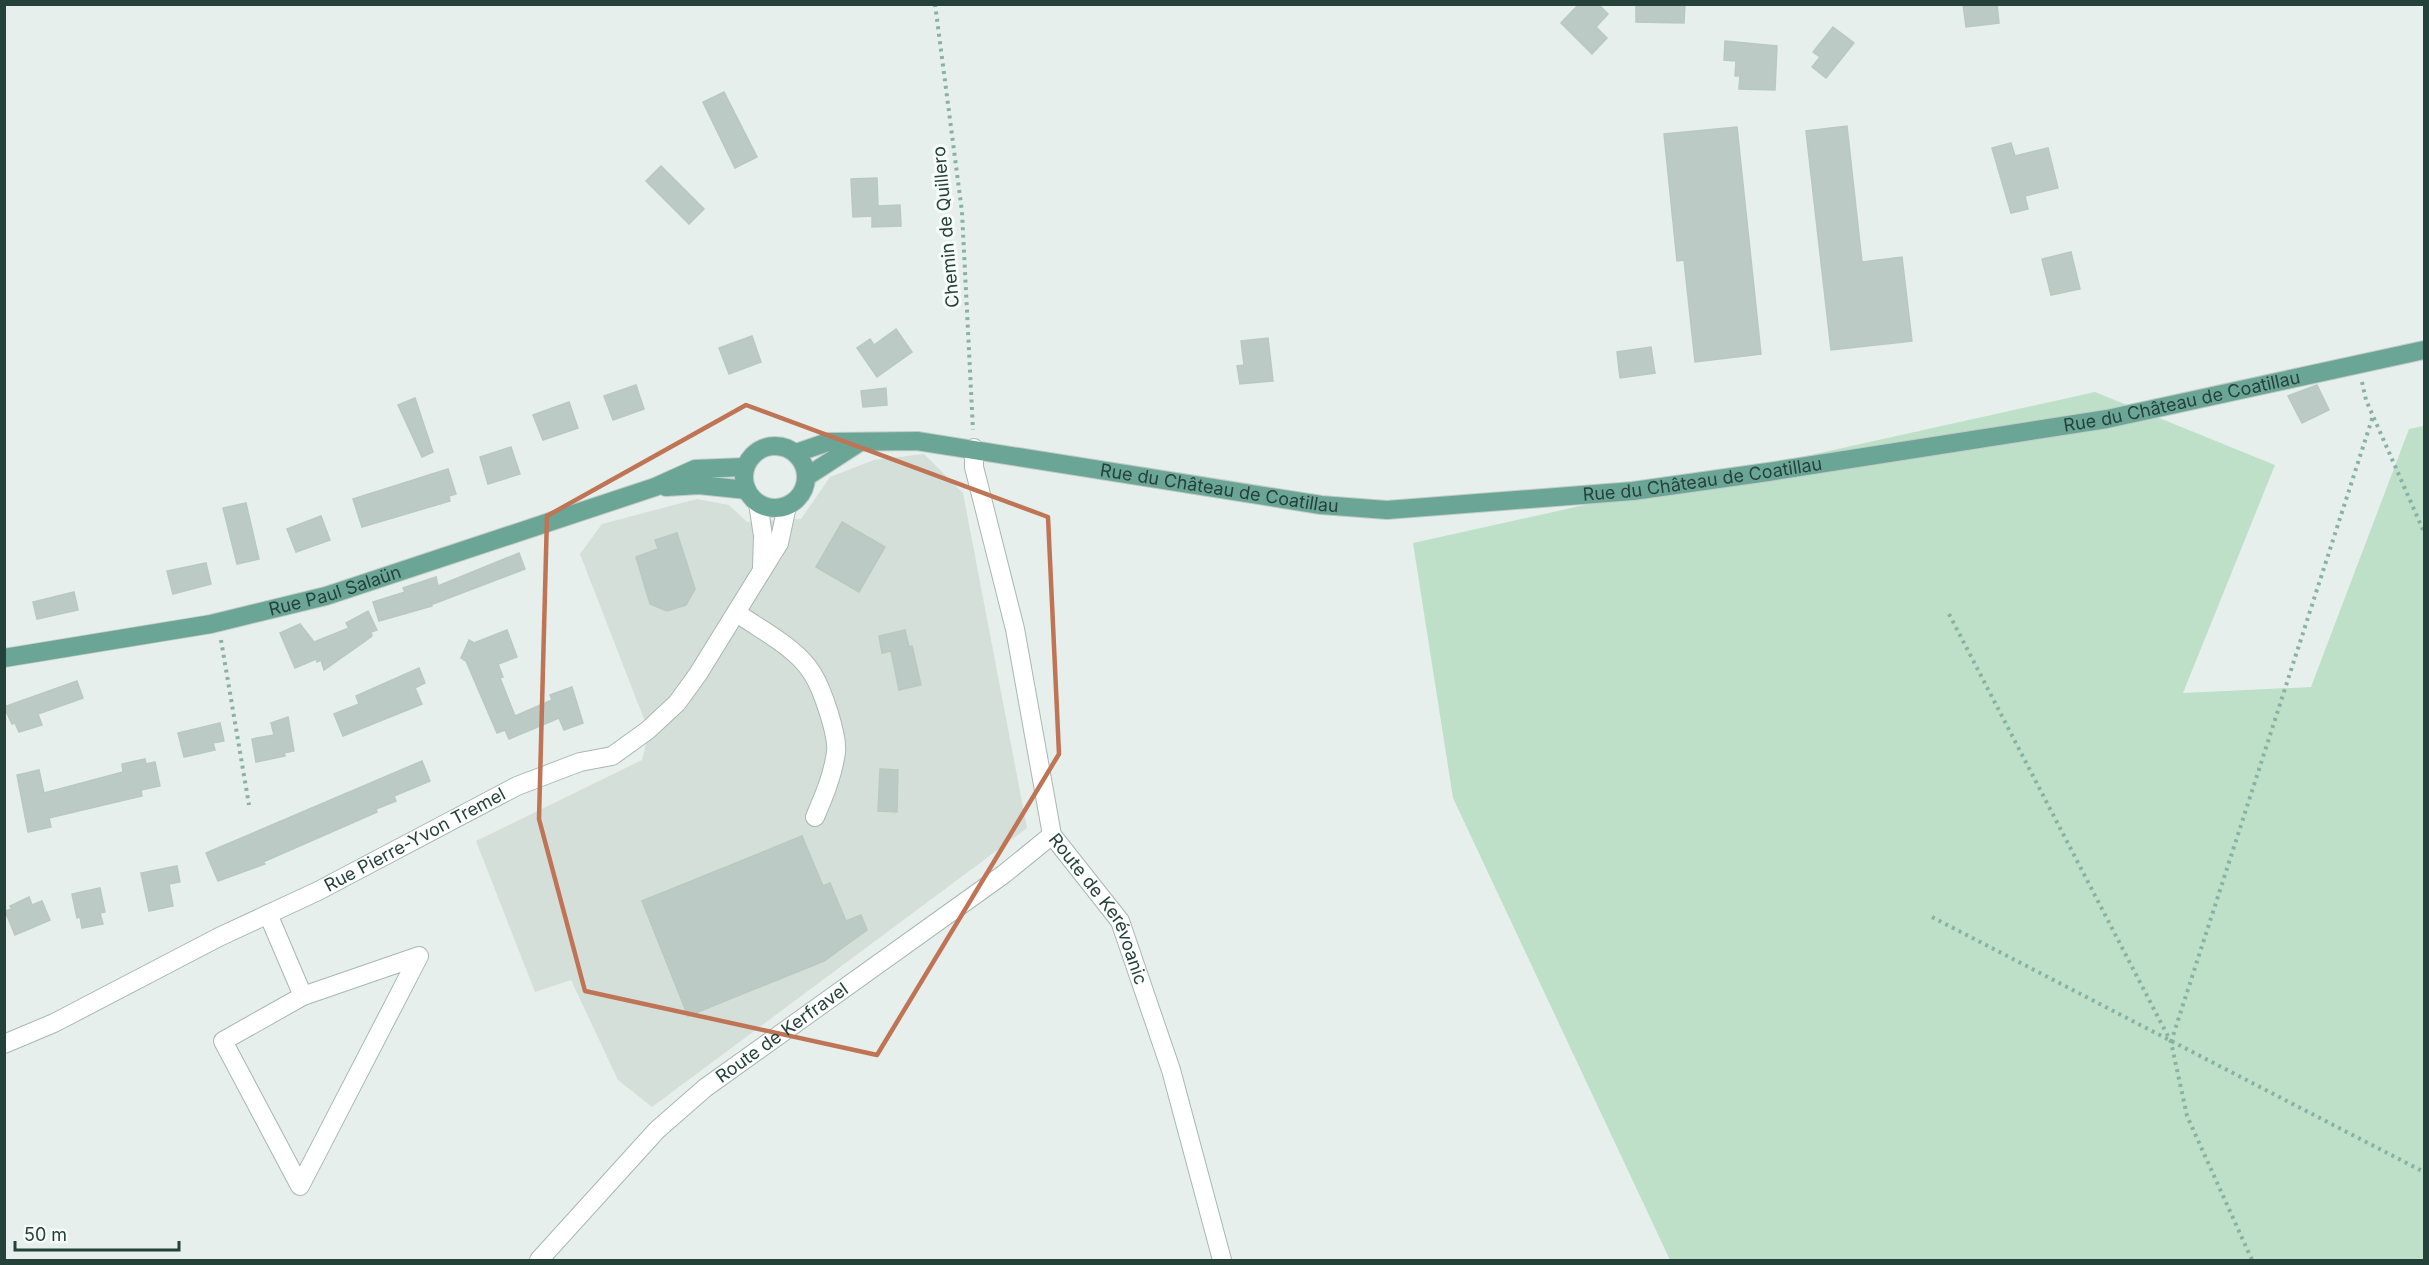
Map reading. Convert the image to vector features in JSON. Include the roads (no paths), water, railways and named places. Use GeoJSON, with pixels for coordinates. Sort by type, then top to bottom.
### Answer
{"type":"FeatureCollection","features":[{"type":"Feature","properties":{"kind":"main road","name":"Rue du Château de Coatillau"},"geometry":{"type":"LineString","coordinates":[[974,448],[1129,476],[1299,502],[1387,510],[1633,491],[1768,472],[2107,419],[2424,350]]}},
{"type":"Feature","properties":{"kind":"main road"},"geometry":{"type":"LineString","coordinates":[[806,477],[863,441]]}},
{"type":"Feature","properties":{"kind":"main road"},"geometry":{"type":"LineString","coordinates":[[796,453],[828,442],[863,441],[917,441],[974,448]]}},
{"type":"Feature","properties":{"kind":"main road"},"geometry":{"type":"LineString","coordinates":[[773,446],[785,447],[796,453],[803,464],[806,477],[804,489],[797,499],[787,506],[772,508],[752,497],[744,479],[751,456],[761,449],[773,446]]}},
{"type":"Feature","properties":{"kind":"main road","name":"Rue Paul Salaün"},"geometry":{"type":"LineString","coordinates":[[4,658],[218,622],[327,596],[656,487],[695,469],[746,467]]}},
{"type":"Feature","properties":{"kind":"main road","name":"Rue Paul Salaün"},"geometry":{"type":"LineString","coordinates":[[656,487],[699,485],[752,497]]}},
{"type":"Feature","properties":{"kind":"street","name":"Route de Kerévoanic"},"geometry":{"type":"LineString","coordinates":[[974,448],[974,467],[1015,629],[1052,835],[1120,921],[1171,1070],[1222,1260]]}},
{"type":"Feature","properties":{"kind":"street","name":"Rue Pierre-Yvon Tremel"},"geometry":{"type":"LineString","coordinates":[[752,497],[763,536],[762,569]]}},
{"type":"Feature","properties":{"kind":"street","name":"Rue Pierre-Yvon Tremel"},"geometry":{"type":"LineString","coordinates":[[4,1044],[54,1023],[517,786],[580,762],[612,756],[648,730],[677,704],[737,613],[779,543],[787,506]]}},
{"type":"Feature","properties":{"kind":"street"},"geometry":{"type":"LineString","coordinates":[[737,613],[795,655],[812,673],[826,706],[836,749],[830,783],[815,818]]}},
{"type":"Feature","properties":{"kind":"street","name":"Route de Kerfravel"},"geometry":{"type":"LineString","coordinates":[[539,1260],[657,1130],[705,1088],[1004,874],[1052,835]]}},
{"type":"Feature","properties":{"kind":"street"},"geometry":{"type":"LineString","coordinates":[[268,915],[303,996]]}},
{"type":"Feature","properties":{"kind":"street"},"geometry":{"type":"LineString","coordinates":[[419,956],[300,1186],[223,1041],[303,996],[419,956]]}}]}
